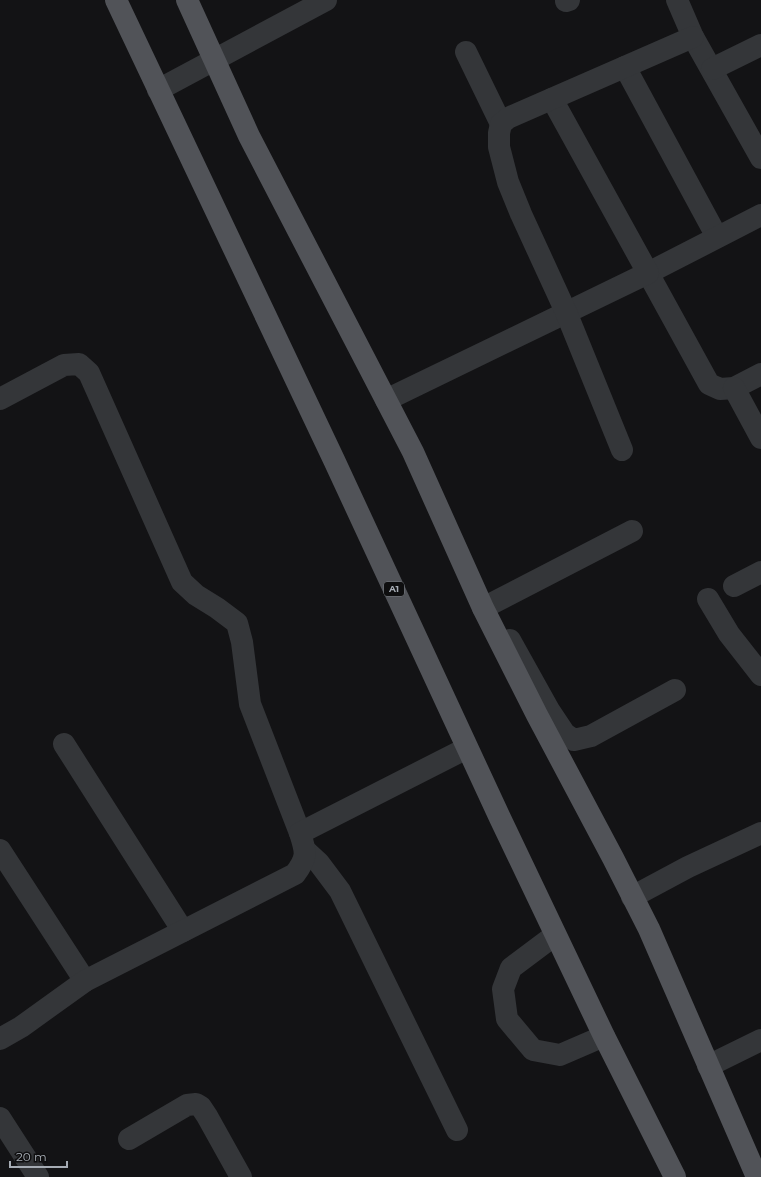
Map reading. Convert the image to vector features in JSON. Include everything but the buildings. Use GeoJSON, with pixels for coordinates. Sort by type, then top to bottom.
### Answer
{"type":"FeatureCollection","features":[{"type":"Feature","properties":{"kind":"main road","name":"A1"},"geometry":{"type":"LineString","coordinates":[[116,0],[330,453],[467,748],[604,1036],[675,1177]]}},
{"type":"Feature","properties":{"kind":"main road"},"geometry":{"type":"LineString","coordinates":[[187,0],[249,136],[413,452],[537,715],[649,929],[757,1177]]}},
{"type":"Feature","properties":{"kind":"street"},"geometry":{"type":"LineString","coordinates":[[158,90],[326,0]]}},
{"type":"Feature","properties":{"kind":"street"},"geometry":{"type":"LineString","coordinates":[[677,0],[693,37],[761,158]]}},
{"type":"Feature","properties":{"kind":"street"},"geometry":{"type":"LineString","coordinates":[[622,450],[566,312],[520,214],[508,182],[499,147],[498,133],[501,124],[508,118],[693,37]]}},
{"type":"Feature","properties":{"kind":"street"},"geometry":{"type":"LineString","coordinates":[[712,69],[761,44]]}},
{"type":"Feature","properties":{"kind":"street"},"geometry":{"type":"LineString","coordinates":[[466,52],[501,124]]}},
{"type":"Feature","properties":{"kind":"street"},"geometry":{"type":"LineString","coordinates":[[625,67],[717,237]]}},
{"type":"Feature","properties":{"kind":"street"},"geometry":{"type":"LineString","coordinates":[[552,99],[709,384],[720,389],[734,388],[761,374]]}},
{"type":"Feature","properties":{"kind":"street"},"geometry":{"type":"LineString","coordinates":[[386,400],[648,273],[761,215]]}},
{"type":"Feature","properties":{"kind":"street"},"geometry":{"type":"LineString","coordinates":[[0,399],[64,366],[79,364],[89,373],[182,582],[196,595],[237,623],[242,642],[250,704],[303,842],[340,891],[457,1130]]}},
{"type":"Feature","properties":{"kind":"street"},"geometry":{"type":"LineString","coordinates":[[734,388],[761,438]]}},
{"type":"Feature","properties":{"kind":"street"},"geometry":{"type":"LineString","coordinates":[[632,531],[486,606],[565,734],[574,740],[591,736],[675,690]]}},
{"type":"Feature","properties":{"kind":"street"},"geometry":{"type":"LineString","coordinates":[[734,586],[761,572]]}},
{"type":"Feature","properties":{"kind":"street"},"geometry":{"type":"LineString","coordinates":[[708,599],[728,634],[761,675]]}},
{"type":"Feature","properties":{"kind":"street"},"geometry":{"type":"LineString","coordinates":[[64,744],[183,931]]}},
{"type":"Feature","properties":{"kind":"street"},"geometry":{"type":"LineString","coordinates":[[303,842],[467,748]]}},
{"type":"Feature","properties":{"kind":"street"},"geometry":{"type":"LineString","coordinates":[[632,897],[688,867],[761,833]]}},
{"type":"Feature","properties":{"kind":"street"},"geometry":{"type":"LineString","coordinates":[[0,1039],[21,1027],[85,981],[295,874],[302,864],[303,842]]}},
{"type":"Feature","properties":{"kind":"street"},"geometry":{"type":"LineString","coordinates":[[0,850],[85,981]]}},
{"type":"Feature","properties":{"kind":"street"},"geometry":{"type":"LineString","coordinates":[[556,935],[511,968],[503,989],[507,1019],[533,1050],[560,1056],[604,1036]]}},
{"type":"Feature","properties":{"kind":"street"},"geometry":{"type":"LineString","coordinates":[[708,1066],[761,1040]]}},
{"type":"Feature","properties":{"kind":"street"},"geometry":{"type":"LineString","coordinates":[[129,1139],[187,1105],[196,1104],[202,1107],[241,1177]]}},
{"type":"Feature","properties":{"kind":"street"},"geometry":{"type":"LineString","coordinates":[[0,1118],[38,1177]]}}]}
